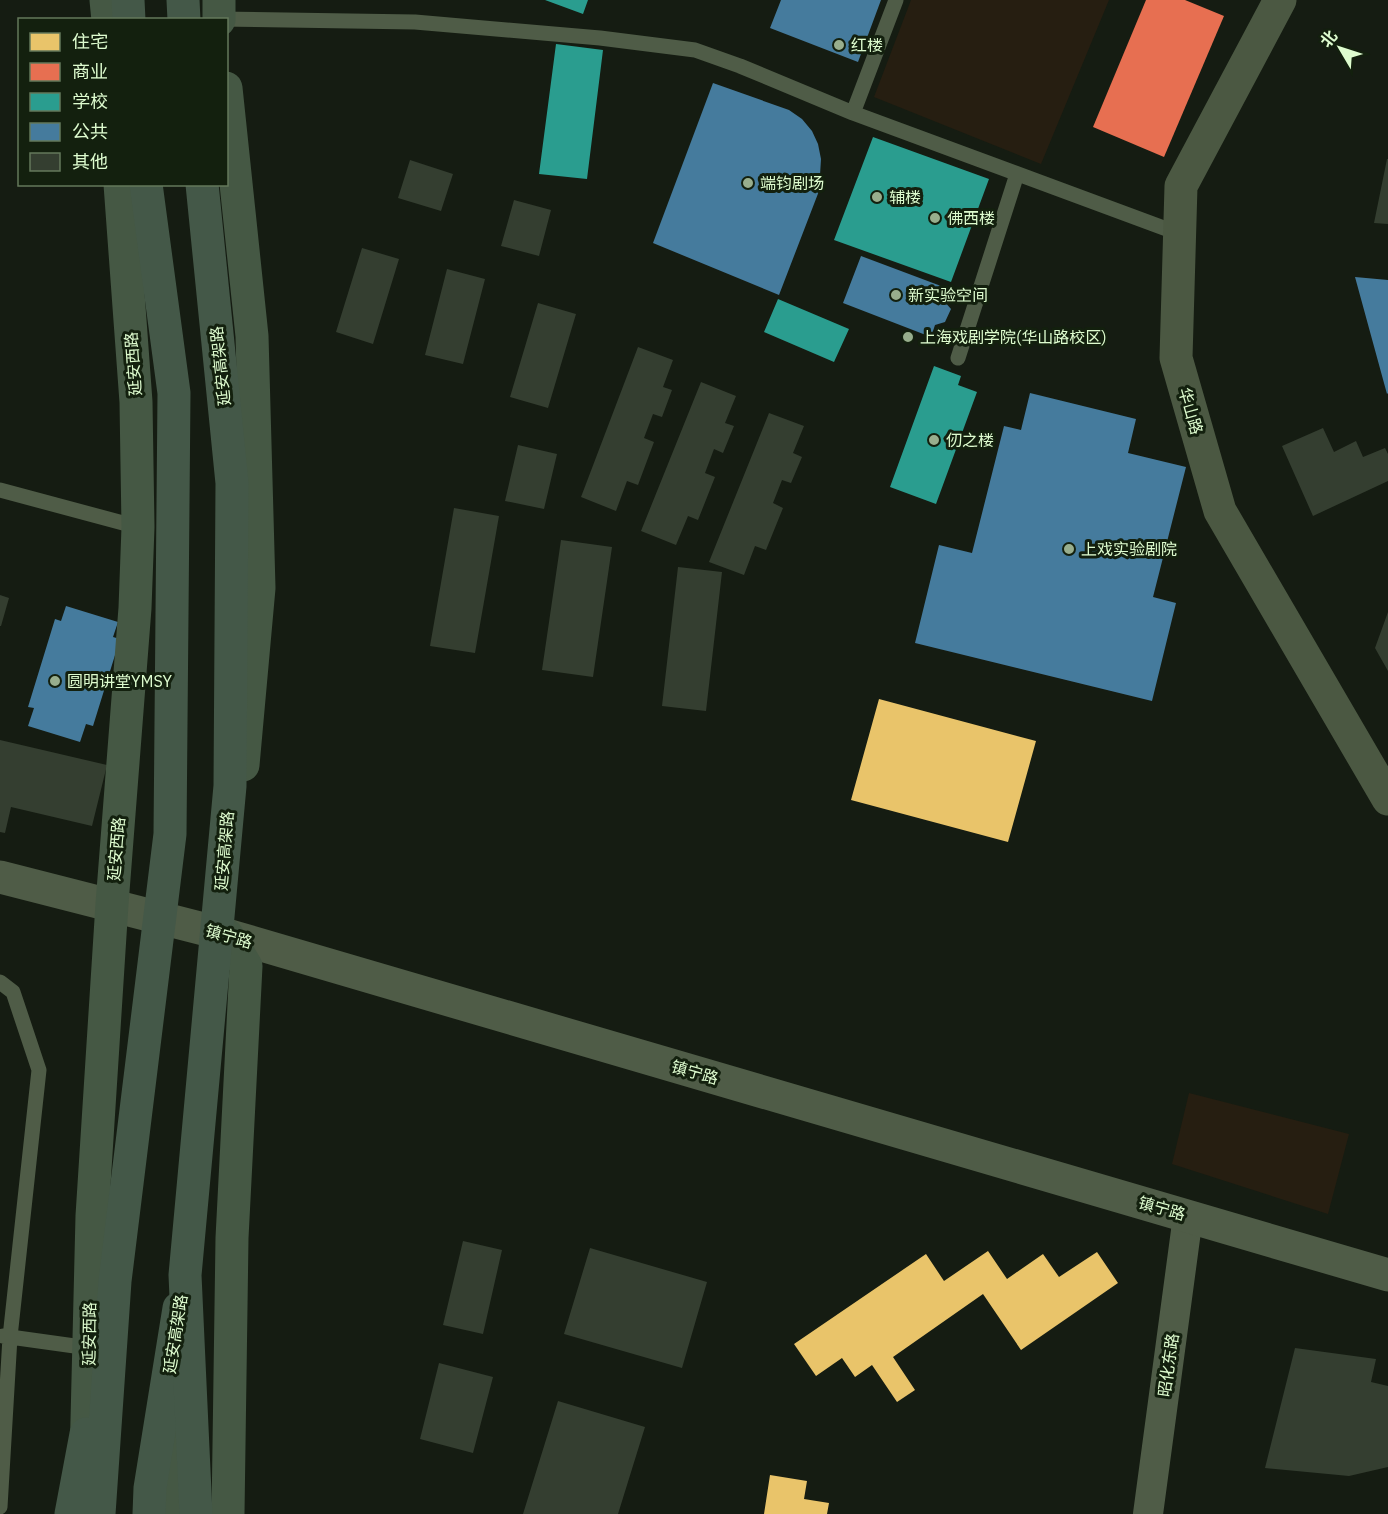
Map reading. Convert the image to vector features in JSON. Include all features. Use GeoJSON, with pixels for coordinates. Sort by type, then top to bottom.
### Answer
{"type":"FeatureCollection","features":[{"type":"Feature","properties":{"kind":"highway"},"geometry":{"type":"LineString","coordinates":[[128,0],[129,18]]}},
{"type":"Feature","properties":{"kind":"highway"},"geometry":{"type":"LineString","coordinates":[[183,0],[184,18]]}},
{"type":"Feature","properties":{"kind":"highway"},"geometry":{"type":"LineString","coordinates":[[99,1514],[115,1281],[170,834],[174,393],[146,186]]}},
{"type":"Feature","properties":{"kind":"highway","name":"延安高架路"},"geometry":{"type":"LineString","coordinates":[[149,1514],[150,1488],[185,1275],[230,786],[232,483],[202,186]]}},
{"type":"Feature","properties":{"kind":"highway"},"geometry":{"type":"LineString","coordinates":[[185,1275],[196,1514]]}},
{"type":"Feature","properties":{"kind":"highway"},"geometry":{"type":"LineString","coordinates":[[71,1514],[115,1281]]}},
{"type":"Feature","properties":{"kind":"main road"},"geometry":{"type":"LineString","coordinates":[[106,0],[108,18]]}},
{"type":"Feature","properties":{"kind":"main road"},"geometry":{"type":"LineString","coordinates":[[219,0],[219,18]]}},
{"type":"Feature","properties":{"kind":"main road","name":"华山路"},"geometry":{"type":"LineString","coordinates":[[1280,0],[1181,186],[1176,358],[1220,511],[1388,799]]}},
{"type":"Feature","properties":{"kind":"main road"},"geometry":{"type":"LineString","coordinates":[[173,1514],[175,1403],[227,935],[259,588],[252,336],[228,107]]}},
{"type":"Feature","properties":{"kind":"main road","name":"延安西路"},"geometry":{"type":"LineString","coordinates":[[85,1514],[92,1216],[138,527],[136,402],[120,186]]}},
{"type":"Feature","properties":{"kind":"main road"},"geometry":{"type":"LineString","coordinates":[[227,935],[246,966],[232,1238],[228,1514]]}},
{"type":"Feature","properties":{"kind":"street","name":"镇宁路"},"geometry":{"type":"LineString","coordinates":[[0,877],[227,935],[1388,1275]]}},
{"type":"Feature","properties":{"kind":"street","name":"昭化东路"},"geometry":{"type":"LineString","coordinates":[[1148,1514],[1188,1216]]}},
{"type":"Feature","properties":{"kind":"lane"},"geometry":{"type":"LineString","coordinates":[[853,113],[896,0]]}},
{"type":"Feature","properties":{"kind":"lane"},"geometry":{"type":"LineString","coordinates":[[228,19],[415,22],[600,38],[695,50],[740,66],[853,113],[1180,234]]}},
{"type":"Feature","properties":{"kind":"lane"},"geometry":{"type":"LineString","coordinates":[[958,358],[1017,174]]}},
{"type":"Feature","properties":{"kind":"lane"},"geometry":{"type":"LineString","coordinates":[[0,490],[138,527]]}},
{"type":"Feature","properties":{"kind":"lane"},"geometry":{"type":"LineString","coordinates":[[0,982],[13,992],[39,1070],[5,1336],[0,1508]]}},
{"type":"Feature","properties":{"kind":"lane"},"geometry":{"type":"LineString","coordinates":[[5,1336],[89,1348]]}},
{"type":"Feature","properties":{"kind":"shaded area"},"geometry":{"type":"Polygon","coordinates":[[[911,0],[1109,0],[1041,164],[874,97],[911,0]]]}},
{"type":"Feature","properties":{"kind":"shaded area"},"geometry":{"type":"Polygon","coordinates":[[[1189,1093],[1349,1134],[1328,1214],[1172,1164],[1189,1093]]]}},
{"type":"Feature","properties":{"kind":"building: 住宅"},"geometry":{"type":"Polygon","coordinates":[[[879,699],[1036,741],[1008,842],[851,800],[879,699]]]}},
{"type":"Feature","properties":{"kind":"building: 住宅"},"geometry":{"type":"Polygon","coordinates":[[[988,1251],[1007,1279],[1043,1254],[1059,1277],[1097,1252],[1118,1283],[1021,1350],[983,1294],[893,1357],[915,1390],[897,1402],[872,1365],[855,1377],[842,1358],[816,1376],[794,1344],[926,1254],[944,1281],[988,1251]]]}},
{"type":"Feature","properties":{"kind":"building: 住宅"},"geometry":{"type":"Polygon","coordinates":[[[770,1475],[807,1481],[804,1499],[829,1503],[827,1514],[764,1514],[770,1475]]]}},
{"type":"Feature","properties":{"kind":"building: 商业"},"geometry":{"type":"Polygon","coordinates":[[[1146,0],[1185,0],[1224,16],[1164,157],[1093,127],[1146,0]]]}},
{"type":"Feature","properties":{"kind":"building: 学校"},"geometry":{"type":"Polygon","coordinates":[[[545,0],[588,0],[583,14],[545,0]]]}},
{"type":"Feature","properties":{"kind":"building: 学校"},"geometry":{"type":"Polygon","coordinates":[[[556,44],[603,50],[587,179],[539,174],[556,44]]]}},
{"type":"Feature","properties":{"kind":"building: 学校"},"geometry":{"type":"Polygon","coordinates":[[[873,137],[989,179],[951,282],[834,240],[873,137]]]}},
{"type":"Feature","properties":{"kind":"building: 学校"},"geometry":{"type":"Polygon","coordinates":[[[778,299],[849,329],[834,362],[764,332],[778,299]]]}},
{"type":"Feature","properties":{"kind":"building: 学校","name":"仞之楼"},"geometry":{"type":"Polygon","coordinates":[[[934,366],[961,376],[958,385],[977,392],[936,504],[890,487],[934,366]]]}},
{"type":"Feature","properties":{"kind":"building: 公共","name":"红楼"},"geometry":{"type":"Polygon","coordinates":[[[781,0],[881,0],[858,62],[770,28],[781,0]]]}},
{"type":"Feature","properties":{"kind":"building: 公共","name":"端钧剧场"},"geometry":{"type":"Polygon","coordinates":[[[713,83],[789,110],[802,119],[812,131],[818,144],[821,159],[819,191],[779,295],[653,243],[713,83]]]}},
{"type":"Feature","properties":{"kind":"building: 公共","name":"新实验空间"},"geometry":{"type":"Polygon","coordinates":[[[861,256],[949,289],[944,301],[951,309],[945,322],[935,325],[931,337],[843,303],[861,256]]]}},
{"type":"Feature","properties":{"kind":"building: 公共"},"geometry":{"type":"Polygon","coordinates":[[[1355,277],[1388,280],[1387,394],[1355,277]]]}},
{"type":"Feature","properties":{"kind":"building: 公共","name":"上戏实验剧院"},"geometry":{"type":"Polygon","coordinates":[[[1030,393],[1136,419],[1128,453],[1186,467],[1153,597],[1176,603],[1152,701],[915,643],[939,545],[972,553],[1004,426],[1021,430],[1030,393]]]}},
{"type":"Feature","properties":{"kind":"building: 公共"},"geometry":{"type":"Polygon","coordinates":[[[66,606],[118,622],[113,637],[120,639],[93,726],[86,724],[80,742],[28,726],[34,708],[28,707],[55,619],[61,621],[66,606]]]}},
{"type":"Feature","properties":{"kind":"building: 其他"},"geometry":{"type":"Polygon","coordinates":[[[1387,159],[1388,224],[1374,223],[1387,159]]]}},
{"type":"Feature","properties":{"kind":"building: 其他"},"geometry":{"type":"Polygon","coordinates":[[[410,160],[453,174],[441,211],[398,198],[410,160]]]}},
{"type":"Feature","properties":{"kind":"building: 其他"},"geometry":{"type":"Polygon","coordinates":[[[514,200],[551,210],[539,256],[501,246],[514,200]]]}},
{"type":"Feature","properties":{"kind":"building: 其他"},"geometry":{"type":"Polygon","coordinates":[[[362,248],[399,259],[373,344],[336,332],[362,248]]]}},
{"type":"Feature","properties":{"kind":"building: 其他"},"geometry":{"type":"Polygon","coordinates":[[[447,269],[485,279],[463,364],[425,355],[447,269]]]}},
{"type":"Feature","properties":{"kind":"building: 其他"},"geometry":{"type":"Polygon","coordinates":[[[538,303],[576,314],[548,408],[510,397],[538,303]]]}},
{"type":"Feature","properties":{"kind":"building: 其他"},"geometry":{"type":"Polygon","coordinates":[[[638,347],[673,360],[663,387],[672,390],[662,417],[653,414],[644,438],[654,442],[638,485],[627,481],[616,511],[581,497],[638,347]]]}},
{"type":"Feature","properties":{"kind":"building: 其他"},"geometry":{"type":"Polygon","coordinates":[[[701,382],[736,396],[725,423],[734,426],[723,453],[714,449],[705,473],[715,477],[698,520],[688,516],[676,545],[641,531],[701,382]]]}},
{"type":"Feature","properties":{"kind":"building: 其他"},"geometry":{"type":"Polygon","coordinates":[[[769,413],[804,426],[793,453],[802,457],[791,483],[782,480],[773,503],[783,508],[766,550],[755,546],[744,575],[709,562],[769,413]]]}},
{"type":"Feature","properties":{"kind":"building: 其他"},"geometry":{"type":"Polygon","coordinates":[[[1323,428],[1334,452],[1356,441],[1363,457],[1385,448],[1388,454],[1388,481],[1313,516],[1282,446],[1323,428]]]}},
{"type":"Feature","properties":{"kind":"building: 其他"},"geometry":{"type":"Polygon","coordinates":[[[518,445],[557,454],[544,509],[505,501],[518,445]]]}},
{"type":"Feature","properties":{"kind":"building: 其他"},"geometry":{"type":"Polygon","coordinates":[[[454,508],[499,516],[475,653],[430,646],[454,508]]]}},
{"type":"Feature","properties":{"kind":"building: 其他"},"geometry":{"type":"Polygon","coordinates":[[[561,540],[612,547],[593,677],[542,670],[561,540]]]}},
{"type":"Feature","properties":{"kind":"building: 其他"},"geometry":{"type":"Polygon","coordinates":[[[678,567],[722,572],[706,711],[662,706],[678,567]]]}},
{"type":"Feature","properties":{"kind":"building: 其他"},"geometry":{"type":"Polygon","coordinates":[[[0,595],[9,598],[1,626],[0,626],[0,595]]]}},
{"type":"Feature","properties":{"kind":"building: 其他"},"geometry":{"type":"Polygon","coordinates":[[[1388,612],[1388,671],[1375,648],[1388,612]]]}},
{"type":"Feature","properties":{"kind":"building: 其他"},"geometry":{"type":"Polygon","coordinates":[[[0,740],[107,765],[92,826],[11,807],[5,833],[0,832],[0,740]]]}},
{"type":"Feature","properties":{"kind":"building: 其他"},"geometry":{"type":"Polygon","coordinates":[[[463,1241],[502,1250],[483,1334],[443,1325],[463,1241]]]}},
{"type":"Feature","properties":{"kind":"building: 其他"},"geometry":{"type":"Polygon","coordinates":[[[590,1248],[707,1282],[682,1368],[564,1334],[590,1248]]]}},
{"type":"Feature","properties":{"kind":"building: 其他"},"geometry":{"type":"Polygon","coordinates":[[[1295,1348],[1376,1359],[1371,1382],[1388,1386],[1388,1467],[1349,1476],[1265,1468],[1295,1348]]]}},
{"type":"Feature","properties":{"kind":"building: 其他"},"geometry":{"type":"Polygon","coordinates":[[[439,1363],[493,1377],[473,1453],[420,1439],[439,1363]]]}},
{"type":"Feature","properties":{"kind":"building: 其他"},"geometry":{"type":"Polygon","coordinates":[[[558,1401],[645,1427],[618,1514],[523,1514],[558,1401]]]}},
{"type":"Feature","properties":{"kind":"place","name":"红楼"},"geometry":{"type":"Point","coordinates":[839,45]}},
{"type":"Feature","properties":{"kind":"place","name":"端钧剧场"},"geometry":{"type":"Point","coordinates":[748,183]}},
{"type":"Feature","properties":{"kind":"place","name":"辅楼"},"geometry":{"type":"Point","coordinates":[877,197]}},
{"type":"Feature","properties":{"kind":"place","name":"佛西楼"},"geometry":{"type":"Point","coordinates":[935,218]}},
{"type":"Feature","properties":{"kind":"place","name":"新实验空间"},"geometry":{"type":"Point","coordinates":[896,295]}},
{"type":"Feature","properties":{"kind":"place","name":"上海戏剧学院(华山路校区)"},"geometry":{"type":"Point","coordinates":[908,337]}},
{"type":"Feature","properties":{"kind":"place","name":"仞之楼"},"geometry":{"type":"Point","coordinates":[934,440]}},
{"type":"Feature","properties":{"kind":"place","name":"上戏实验剧院"},"geometry":{"type":"Point","coordinates":[1069,549]}},
{"type":"Feature","properties":{"kind":"place","name":"圆明讲堂YMSY"},"geometry":{"type":"Point","coordinates":[55,681]}}]}
